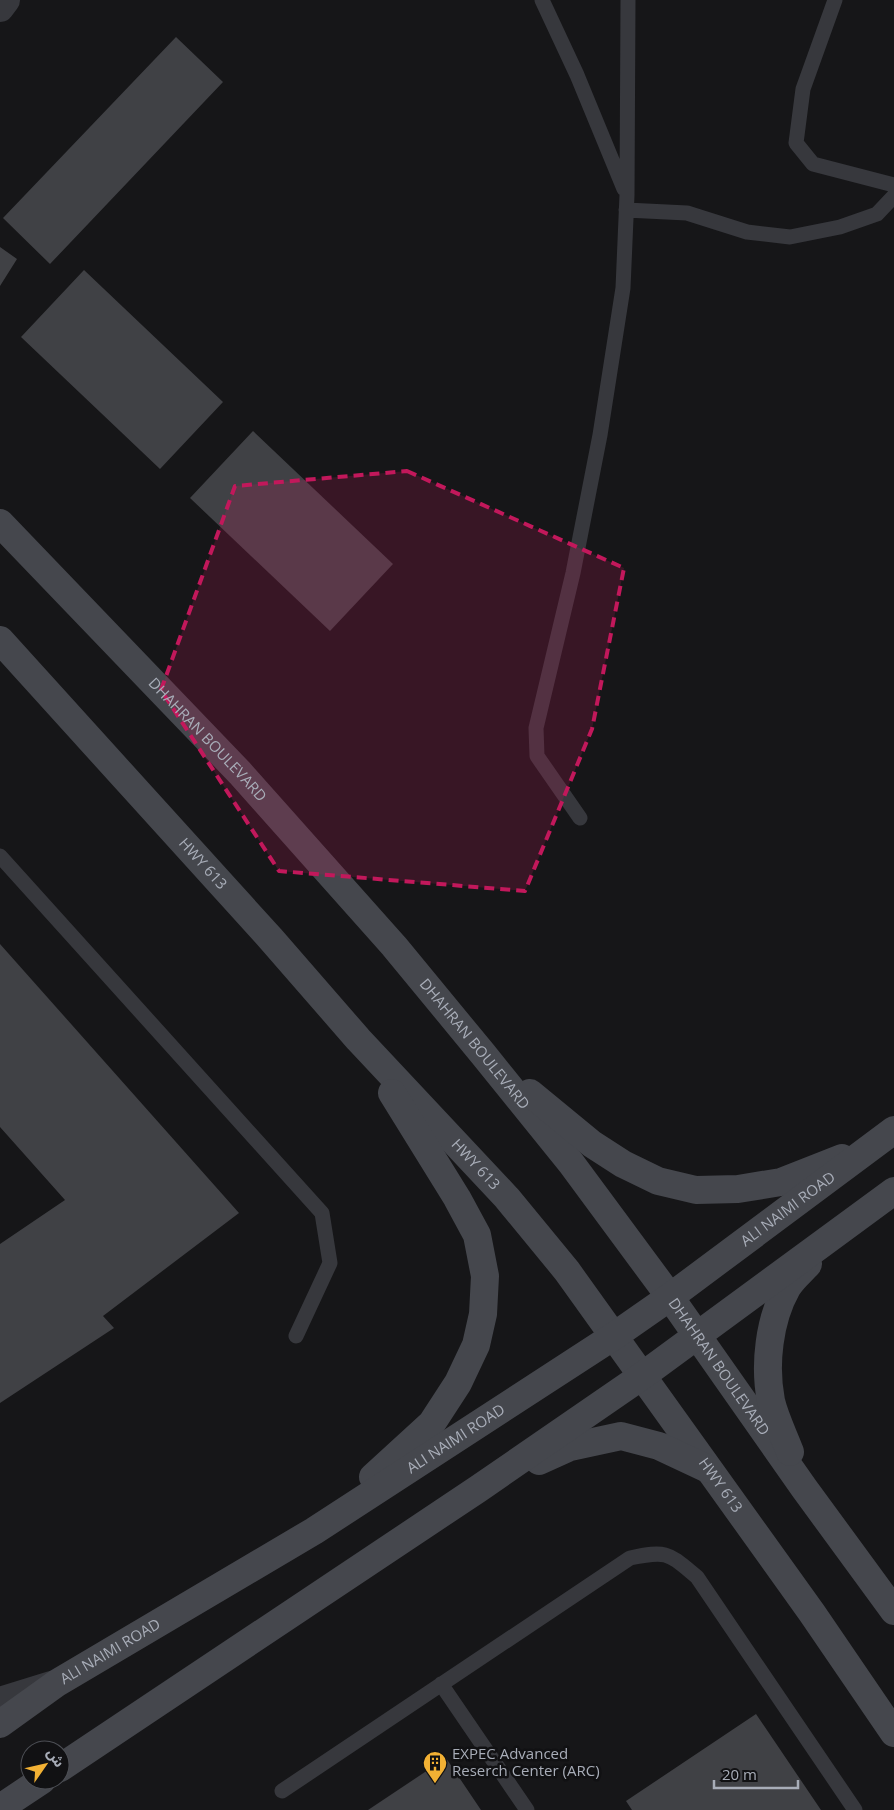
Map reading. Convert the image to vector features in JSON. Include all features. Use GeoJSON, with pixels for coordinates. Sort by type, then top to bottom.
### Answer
{"type":"FeatureCollection","features":[{"type":"Feature","properties":{"kind":"main road","name":"DHAHRAN BOULEVARD"},"geometry":{"type":"LineString","coordinates":[[0,523],[240,773],[394,946],[483,1054],[571,1163],[670,1297],[804,1488],[894,1611]]}},
{"type":"Feature","properties":{"kind":"main road","name":"HWY 613"},"geometry":{"type":"LineString","coordinates":[[0,640],[271,939],[358,1039],[507,1198],[567,1272],[614,1336],[812,1613],[894,1733]]}},
{"type":"Feature","properties":{"kind":"main road"},"geometry":{"type":"LineString","coordinates":[[314,1531],[432,1422],[461,1375],[476,1345],[483,1314],[485,1276],[477,1235],[457,1198],[358,1039]]}},
{"type":"Feature","properties":{"kind":"main road"},"geometry":{"type":"LineString","coordinates":[[483,1054],[592,1144],[623,1164],[658,1181],[696,1190],[738,1189],[781,1182],[885,1137]]}},
{"type":"Feature","properties":{"kind":"main road","name":"ALI NAIMI ROAD"},"geometry":{"type":"LineString","coordinates":[[0,1724],[57,1684],[314,1531],[614,1336],[670,1297],[885,1137]]}},
{"type":"Feature","properties":{"kind":"main road"},"geometry":{"type":"LineString","coordinates":[[70,1761],[642,1376],[894,1191]]}},
{"type":"Feature","properties":{"kind":"main road"},"geometry":{"type":"LineString","coordinates":[[804,1488],[772,1402],[769,1370],[770,1339],[776,1313],[788,1287],[839,1230]]}},
{"type":"Feature","properties":{"kind":"main road"},"geometry":{"type":"LineString","coordinates":[[478,1488],[570,1447],[621,1436],[660,1446],[710,1470]]}},
{"type":"Feature","properties":{"kind":"main road"},"geometry":{"type":"LineString","coordinates":[[0,1808],[27,1790]]}},
{"type":"Feature","properties":{"kind":"street"},"geometry":{"type":"LineString","coordinates":[[0,1701],[57,1684]]}},
{"type":"Feature","properties":{"kind":"lane"},"geometry":{"type":"LineString","coordinates":[[542,0],[578,75],[626,203]]}},
{"type":"Feature","properties":{"kind":"lane"},"geometry":{"type":"LineString","coordinates":[[580,818],[537,756],[536,728],[573,573],[600,435],[624,288],[628,0]]}},
{"type":"Feature","properties":{"kind":"lane"},"geometry":{"type":"LineString","coordinates":[[835,0],[803,89],[796,143],[813,164],[894,185]]}},
{"type":"Feature","properties":{"kind":"lane"},"geometry":{"type":"LineString","coordinates":[[626,203],[687,213],[747,232],[790,237],[840,227],[877,214],[894,196]]}},
{"type":"Feature","properties":{"kind":"lane"},"geometry":{"type":"LineString","coordinates":[[0,856],[322,1212],[330,1263],[296,1336]]}},
{"type":"Feature","properties":{"kind":"lane"},"geometry":{"type":"LineString","coordinates":[[282,1791],[630,1558],[657,1552],[672,1557],[696,1577],[855,1810]]}},
{"type":"Feature","properties":{"kind":"lane"},"geometry":{"type":"LineString","coordinates":[[441,1684],[527,1810]]}},
{"type":"Feature","properties":{"kind":"highlighted area"},"geometry":{"type":"Polygon","coordinates":[[[407,471],[624,568],[592,729],[525,891],[279,871],[161,690],[235,486],[407,471]]]}},
{"type":"Feature","properties":{"kind":"building"},"geometry":{"type":"Polygon","coordinates":[[[176,37],[223,82],[50,264],[3,218],[176,37]]]}},
{"type":"Feature","properties":{"kind":"building"},"geometry":{"type":"Polygon","coordinates":[[[0,247],[17,259],[0,286],[0,247]]]}},
{"type":"Feature","properties":{"kind":"building"},"geometry":{"type":"Polygon","coordinates":[[[84,270],[223,402],[160,469],[21,337],[84,270]]]}},
{"type":"Feature","properties":{"kind":"building"},"geometry":{"type":"Polygon","coordinates":[[[253,431],[393,564],[330,631],[190,498],[253,431]]]}},
{"type":"Feature","properties":{"kind":"building"},"geometry":{"type":"Polygon","coordinates":[[[0,944],[239,1213],[103,1316],[114,1328],[0,1403],[0,1244],[65,1200],[0,1127],[0,944]]]}},
{"type":"Feature","properties":{"kind":"building"},"geometry":{"type":"Polygon","coordinates":[[[756,1714],[821,1810],[632,1810],[626,1801],[756,1714]]]}},
{"type":"Feature","properties":{"kind":"building","name":"EXPEC Advanced Reserch Center (ARC)"},"geometry":{"type":"Polygon","coordinates":[[[446,1758],[481,1810],[368,1810],[446,1758]]]}},
{"type":"Feature","properties":{"kind":"place","name":"EXPEC Advanced Reserch Center (ARC)"},"geometry":{"type":"Point","coordinates":[435,1784]}}]}
